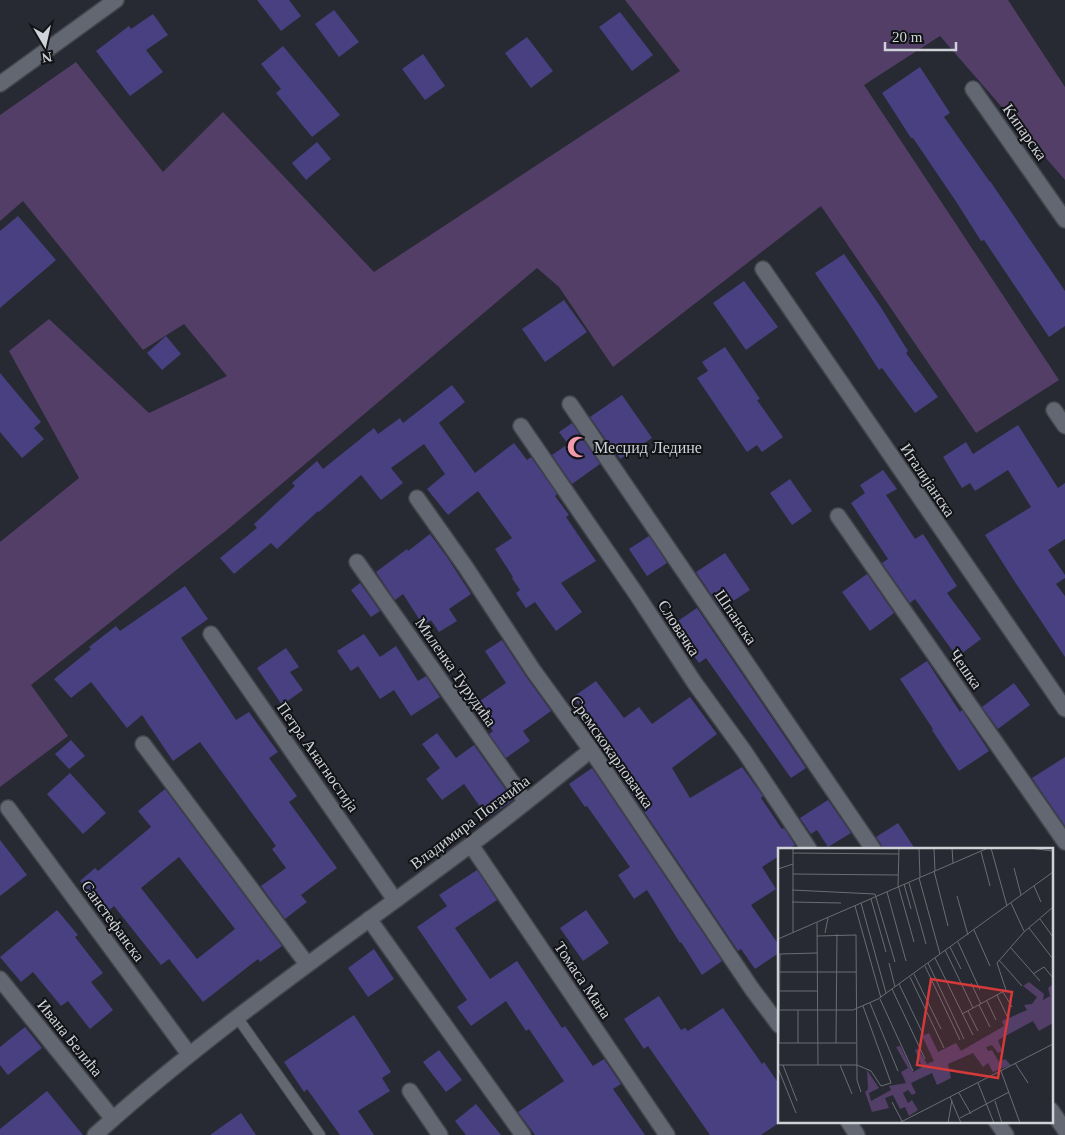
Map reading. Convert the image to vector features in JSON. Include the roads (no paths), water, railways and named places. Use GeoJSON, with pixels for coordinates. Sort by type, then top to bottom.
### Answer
{"type":"FeatureCollection","features":[{"type":"Feature","properties":{"kind":"street"},"geometry":{"type":"LineString","coordinates":[[0,84],[116,0]]}},
{"type":"Feature","properties":{"kind":"street","name":"Кипарска"},"geometry":{"type":"LineString","coordinates":[[973,89],[1065,220]]}},
{"type":"Feature","properties":{"kind":"street","name":"Италијанска"},"geometry":{"type":"LineString","coordinates":[[763,269],[1065,709]]}},
{"type":"Feature","properties":{"kind":"street","name":"Шпанска"},"geometry":{"type":"LineString","coordinates":[[570,404],[872,848]]}},
{"type":"Feature","properties":{"kind":"street"},"geometry":{"type":"LineString","coordinates":[[1054,410],[1065,426]]}},
{"type":"Feature","properties":{"kind":"street","name":"Словачка"},"geometry":{"type":"LineString","coordinates":[[521,426],[808,848]]}},
{"type":"Feature","properties":{"kind":"street","name":"Сремскокарловачка"},"geometry":{"type":"LineString","coordinates":[[417,498],[465,566],[533,670],[591,750],[736,965],[778,1024]]}},
{"type":"Feature","properties":{"kind":"street","name":"Чешка"},"geometry":{"type":"LineString","coordinates":[[838,516],[1065,842]]}},
{"type":"Feature","properties":{"kind":"street","name":"Миленка Турудића"},"geometry":{"type":"LineString","coordinates":[[357,562],[526,802]]}},
{"type":"Feature","properties":{"kind":"street","name":"Петра Анагностија"},"geometry":{"type":"LineString","coordinates":[[211,634],[395,900]]}},
{"type":"Feature","properties":{"kind":"street"},"geometry":{"type":"LineString","coordinates":[[144,744],[308,964]]}},
{"type":"Feature","properties":{"kind":"street","name":"Владимира Погачића"},"geometry":{"type":"LineString","coordinates":[[95,1135],[189,1054],[471,845],[591,750]]}},
{"type":"Feature","properties":{"kind":"street","name":"Санстефанска"},"geometry":{"type":"LineString","coordinates":[[8,808],[189,1054]]}},
{"type":"Feature","properties":{"kind":"street","name":"Томаса Мана"},"geometry":{"type":"LineString","coordinates":[[471,845],[667,1135]]}},
{"type":"Feature","properties":{"kind":"street"},"geometry":{"type":"LineString","coordinates":[[369,919],[523,1135]]}},
{"type":"Feature","properties":{"kind":"street","name":"Ивана Белића"},"geometry":{"type":"LineString","coordinates":[[0,979],[113,1119]]}},
{"type":"Feature","properties":{"kind":"street"},"geometry":{"type":"LineString","coordinates":[[410,1092],[440,1135]]}},
{"type":"Feature","properties":{"kind":"street"},"geometry":{"type":"LineString","coordinates":[[1052,1111],[1065,1130]]}},
{"type":"Feature","properties":{"kind":"street"},"geometry":{"type":"LineString","coordinates":[[849,1122],[857,1135]]}},
{"type":"Feature","properties":{"kind":"street"},"geometry":{"type":"LineString","coordinates":[[997,1122],[1006,1135]]}},
{"type":"Feature","properties":{"kind":"lane"},"geometry":{"type":"LineString","coordinates":[[237,1017],[320,1135]]}},
{"type":"Feature","properties":{"kind":"place","name":"Месџид Ледине"},"geometry":{"type":"Point","coordinates":[578,447]}}]}
